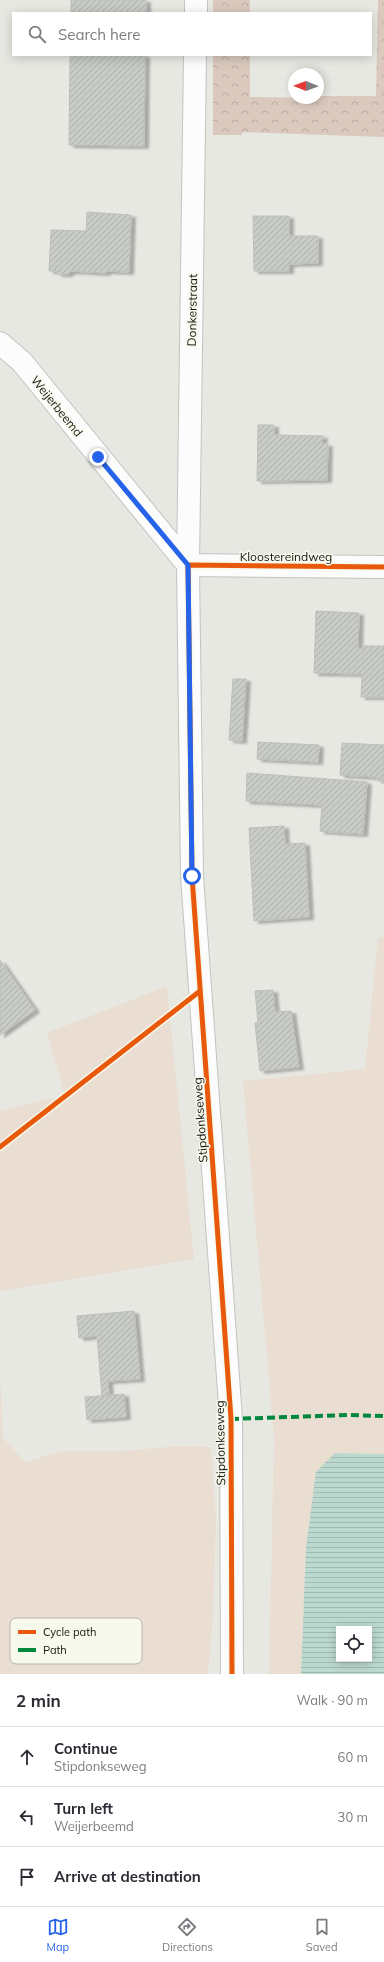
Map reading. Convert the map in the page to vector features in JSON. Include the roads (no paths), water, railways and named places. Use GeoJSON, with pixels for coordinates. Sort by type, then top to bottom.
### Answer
{"type":"FeatureCollection","features":[{"type":"Feature","properties":{"kind":"street"},"geometry":{"type":"LineString","coordinates":[[196,0],[196,12]]}},
{"type":"Feature","properties":{"kind":"street","name":"Donkerstraat"},"geometry":{"type":"LineString","coordinates":[[188,565],[195,56]]}},
{"type":"Feature","properties":{"kind":"street","name":"Weijerbeemd"},"geometry":{"type":"LineString","coordinates":[[0,343],[22,362],[188,565]]}},
{"type":"Feature","properties":{"kind":"street","name":"Kloostereindweg"},"geometry":{"type":"LineString","coordinates":[[188,565],[384,567]]}},
{"type":"Feature","properties":{"kind":"street","name":"Stipdonkseweg"},"geometry":{"type":"LineString","coordinates":[[188,565],[192,876],[231,1419],[232,1674]]}},
{"type":"Feature","properties":{"kind":"water"},"geometry":{"type":"Polygon","coordinates":[[[335,1453],[384,1454],[384,1674],[301,1674],[306,1548],[316,1472],[335,1453]]]}}]}
